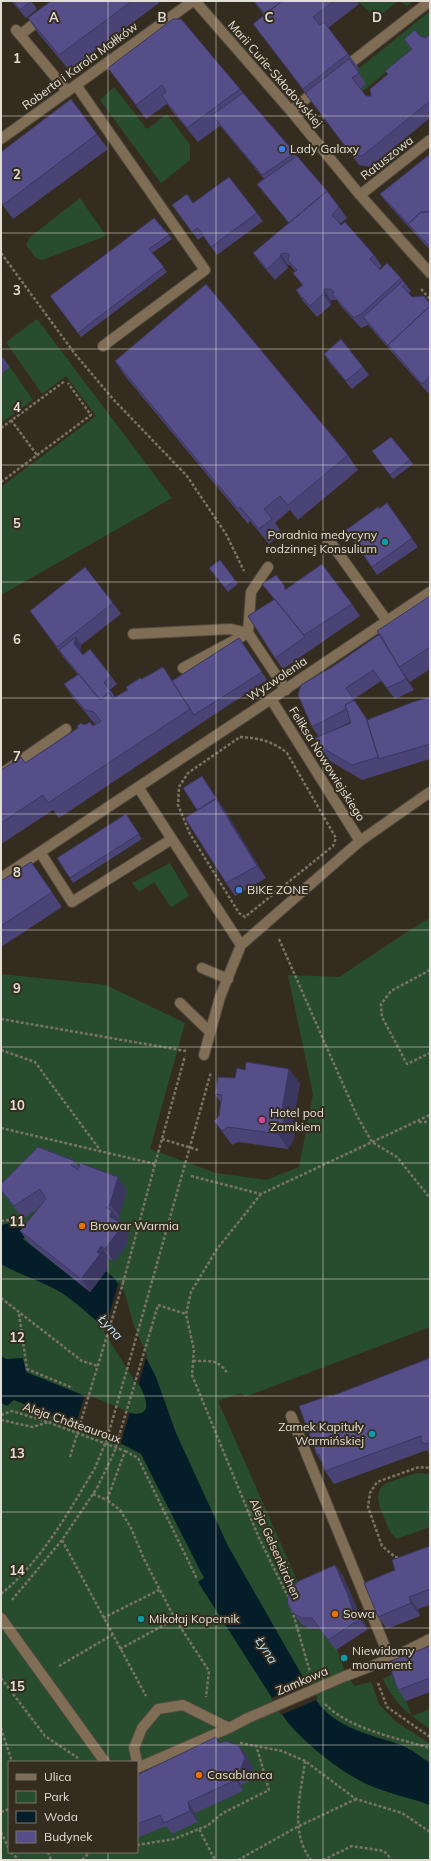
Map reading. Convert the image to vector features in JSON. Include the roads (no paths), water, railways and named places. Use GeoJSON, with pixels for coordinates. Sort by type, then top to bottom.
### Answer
{"type":"FeatureCollection","features":[{"type":"Feature","properties":{"kind":"street"},"geometry":{"type":"LineString","coordinates":[[63,1],[18,33],[67,91]]}},
{"type":"Feature","properties":{"kind":"street","name":"Roberta i Karola Małłków"},"geometry":{"type":"LineString","coordinates":[[1,138],[194,1]]}},
{"type":"Feature","properties":{"kind":"street","name":"Marii Curie-Skłodowskiej"},"geometry":{"type":"LineString","coordinates":[[194,1],[291,111],[360,195],[430,274]]}},
{"type":"Feature","properties":{"kind":"street"},"geometry":{"type":"LineString","coordinates":[[354,61],[430,1]]}},
{"type":"Feature","properties":{"kind":"street"},"geometry":{"type":"LineString","coordinates":[[76,85],[205,270],[103,346]]}},
{"type":"Feature","properties":{"kind":"street"},"geometry":{"type":"LineString","coordinates":[[291,111],[308,97]]}},
{"type":"Feature","properties":{"kind":"street","name":"Ratuszowa"},"geometry":{"type":"LineString","coordinates":[[360,195],[430,140]]}},
{"type":"Feature","properties":{"kind":"street"},"geometry":{"type":"LineString","coordinates":[[328,540],[387,621]]}},
{"type":"Feature","properties":{"kind":"street"},"geometry":{"type":"LineString","coordinates":[[268,567],[251,592],[248,633],[286,690]]}},
{"type":"Feature","properties":{"kind":"street","name":"Wyzwolenia"},"geometry":{"type":"LineString","coordinates":[[1,878],[286,690],[430,592]]}},
{"type":"Feature","properties":{"kind":"street"},"geometry":{"type":"LineString","coordinates":[[133,634],[230,629],[248,633]]}},
{"type":"Feature","properties":{"kind":"street"},"geometry":{"type":"LineString","coordinates":[[183,668],[248,633]]}},
{"type":"Feature","properties":{"kind":"street","name":"Feliksa Nowowiejskiego"},"geometry":{"type":"LineString","coordinates":[[271,700],[360,842]]}},
{"type":"Feature","properties":{"kind":"street"},"geometry":{"type":"LineString","coordinates":[[1,774],[66,729]]}},
{"type":"Feature","properties":{"kind":"street"},"geometry":{"type":"LineString","coordinates":[[138,787],[241,945]]}},
{"type":"Feature","properties":{"kind":"street","name":"Feliksa Nowowiejskiego"},"geometry":{"type":"LineString","coordinates":[[204,1055],[220,997],[241,945],[360,842],[430,792]]}},
{"type":"Feature","properties":{"kind":"street"},"geometry":{"type":"LineString","coordinates":[[40,852],[72,902],[172,839]]}},
{"type":"Feature","properties":{"kind":"street"},"geometry":{"type":"LineString","coordinates":[[202,968],[228,979]]}},
{"type":"Feature","properties":{"kind":"street"},"geometry":{"type":"LineString","coordinates":[[180,1003],[210,1032]]}},
{"type":"Feature","properties":{"kind":"street"},"geometry":{"type":"LineString","coordinates":[[291,1416],[390,1659]]}},
{"type":"Feature","properties":{"kind":"street"},"geometry":{"type":"LineString","coordinates":[[1,1618],[104,1761]]}},
{"type":"Feature","properties":{"kind":"street","name":"Zamkowa"},"geometry":{"type":"LineString","coordinates":[[138,1765],[229,1728],[248,1718],[343,1677],[390,1659],[430,1639]]}},
{"type":"Feature","properties":{"kind":"street","name":"Zamkowa"},"geometry":{"type":"LineString","coordinates":[[136,1761],[134,1748],[142,1728],[158,1709],[183,1704],[229,1728]]}},
{"type":"Feature","properties":{"kind":"water","name":"Łyna"},"geometry":{"type":"Polygon","coordinates":[[[14,1222],[28,1233],[23,1239],[90,1292],[106,1271],[116,1280],[123,1295],[140,1346],[156,1377],[176,1433],[228,1546],[316,1700],[333,1718],[366,1734],[401,1745],[430,1763],[430,1805],[378,1789],[360,1781],[325,1758],[303,1739],[286,1720],[198,1582],[204,1578],[141,1454],[124,1445],[14,1400],[7,1406],[1,1403],[1,1356],[6,1359],[23,1358],[26,1372],[122,1411],[136,1414],[144,1411],[146,1405],[145,1397],[140,1386],[102,1326],[62,1293],[1,1264],[1,1225],[14,1222]]]}},
{"type":"Feature","properties":{"kind":"place","name":"Lady Galaxy"},"geometry":{"type":"Point","coordinates":[282,149]}},
{"type":"Feature","properties":{"kind":"place","name":"Poradnia medycyny rodzinnej Konsulium"},"geometry":{"type":"Point","coordinates":[385,542]}},
{"type":"Feature","properties":{"kind":"place","name":"BIKE ZONE"},"geometry":{"type":"Point","coordinates":[239,890]}},
{"type":"Feature","properties":{"kind":"place","name":"Hotel pod Zamkiem"},"geometry":{"type":"Point","coordinates":[262,1120]}},
{"type":"Feature","properties":{"kind":"place","name":"Browar Warmia"},"geometry":{"type":"Point","coordinates":[82,1226]}},
{"type":"Feature","properties":{"kind":"place","name":"Zamek Kapituły Warmińskiej"},"geometry":{"type":"Point","coordinates":[372,1434]}},
{"type":"Feature","properties":{"kind":"place","name":"Sowa"},"geometry":{"type":"Point","coordinates":[335,1614]}},
{"type":"Feature","properties":{"kind":"place","name":"Mikołaj Kopernik"},"geometry":{"type":"Point","coordinates":[141,1619]}},
{"type":"Feature","properties":{"kind":"place","name":"Niewidomy monument"},"geometry":{"type":"Point","coordinates":[344,1658]}},
{"type":"Feature","properties":{"kind":"place","name":"Casablanca"},"geometry":{"type":"Point","coordinates":[199,1775]}}]}
